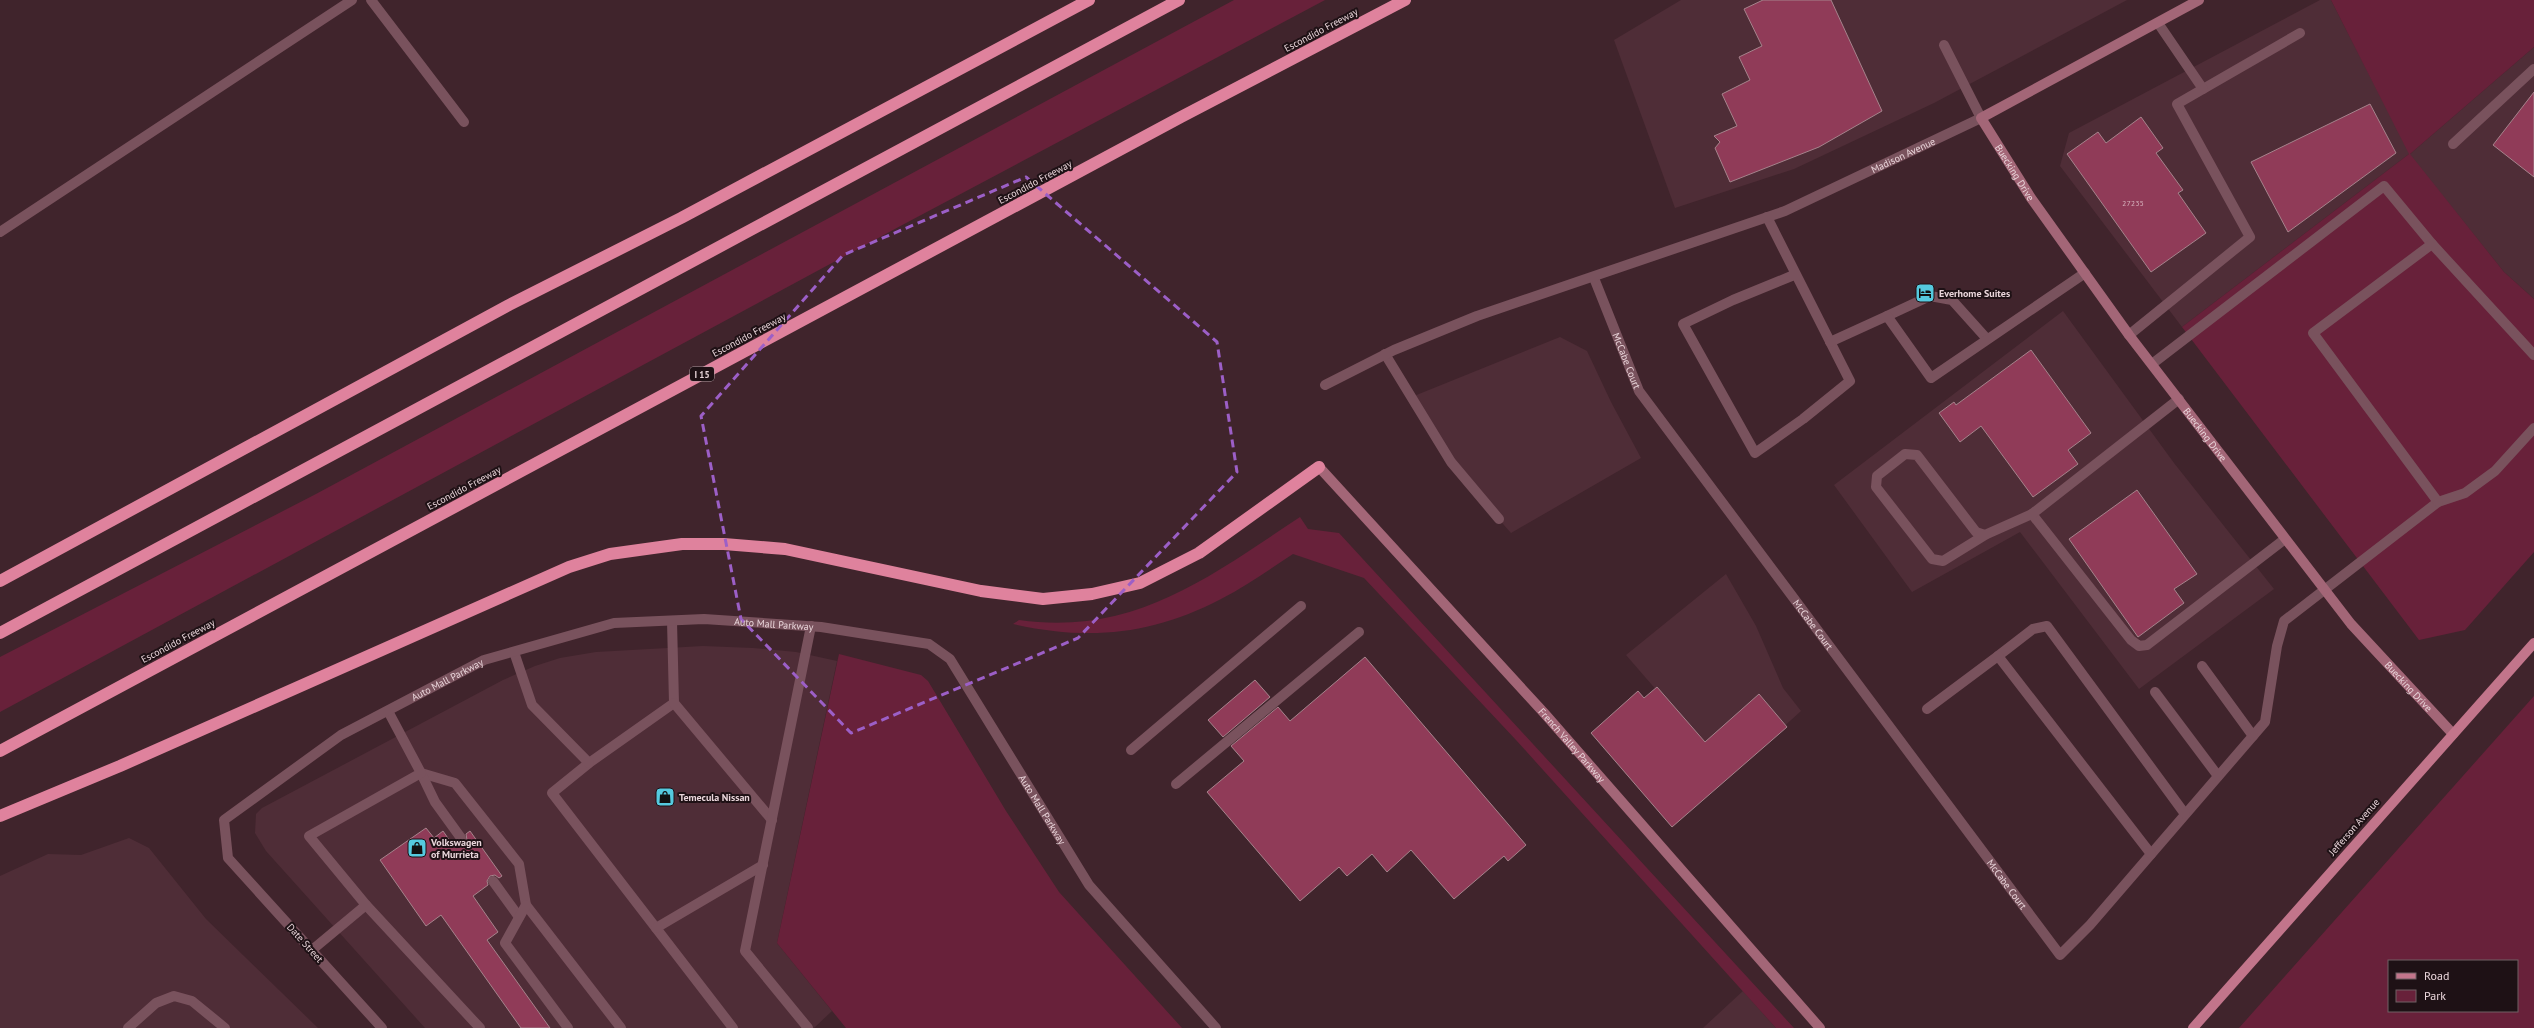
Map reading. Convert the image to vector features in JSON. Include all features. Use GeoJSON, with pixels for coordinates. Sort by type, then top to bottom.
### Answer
{"type":"FeatureCollection","features":[{"type":"Feature","properties":{"kind":"highway"},"geometry":{"type":"LineString","coordinates":[[0,581],[509,305],[681,218],[1089,0]]}},
{"type":"Feature","properties":{"kind":"highway"},"geometry":{"type":"LineString","coordinates":[[0,633],[1179,0]]}},
{"type":"Feature","properties":{"kind":"highway","name":"Escondido Freeway"},"geometry":{"type":"LineString","coordinates":[[0,751],[1181,117],[1405,0]]}},
{"type":"Feature","properties":{"kind":"highway"},"geometry":{"type":"LineString","coordinates":[[0,816],[120,766],[570,568],[610,554],[682,544],[724,544],[785,549],[981,591],[1044,599],[1092,594],[1140,583],[1199,553],[1319,467]]}},
{"type":"Feature","properties":{"kind":"main road","name":"Jefferson Avenue"},"geometry":{"type":"LineString","coordinates":[[2193,1028],[2534,643]]}},
{"type":"Feature","properties":{"kind":"street"},"geometry":{"type":"LineString","coordinates":[[0,232],[352,0]]}},
{"type":"Feature","properties":{"kind":"street"},"geometry":{"type":"LineString","coordinates":[[371,0],[464,122]]}},
{"type":"Feature","properties":{"kind":"street","name":"Madison Avenue"},"geometry":{"type":"LineString","coordinates":[[1325,386],[1385,354],[1477,316],[1594,278],[1792,208],[1981,118],[2199,0]]}},
{"type":"Feature","properties":{"kind":"street"},"geometry":{"type":"LineString","coordinates":[[2158,22],[2203,89]]}},
{"type":"Feature","properties":{"kind":"street"},"geometry":{"type":"LineString","coordinates":[[2129,335],[2250,238],[2177,104],[2300,33]]}},
{"type":"Feature","properties":{"kind":"street"},"geometry":{"type":"LineString","coordinates":[[1944,45],[1981,118]]}},
{"type":"Feature","properties":{"kind":"street"},"geometry":{"type":"LineString","coordinates":[[2453,144],[2534,68]]}},
{"type":"Feature","properties":{"kind":"street","name":"Buecking Drive"},"geometry":{"type":"LineString","coordinates":[[1981,118],[2031,198],[2129,335],[2351,624],[2453,734]]}},
{"type":"Feature","properties":{"kind":"street"},"geometry":{"type":"LineString","coordinates":[[2152,364],[2384,186],[2432,244],[2534,355]]}},
{"type":"Feature","properties":{"kind":"street"},"geometry":{"type":"LineString","coordinates":[[1767,217],[1794,275],[1850,381],[1803,420],[1756,453],[1682,324],[1733,300],[1794,275]]}},
{"type":"Feature","properties":{"kind":"street"},"geometry":{"type":"LineString","coordinates":[[2432,244],[2313,333],[2438,502]]}},
{"type":"Feature","properties":{"kind":"street"},"geometry":{"type":"LineString","coordinates":[[1887,316],[1931,378],[2085,273]]}},
{"type":"Feature","properties":{"kind":"street","name":"McCabe Court"},"geometry":{"type":"LineString","coordinates":[[1594,278],[1639,391],[2060,955],[2090,925],[2152,854]]}},
{"type":"Feature","properties":{"kind":"street"},"geometry":{"type":"LineString","coordinates":[[1830,342],[1930,296],[1952,300],[1987,339]]}},
{"type":"Feature","properties":{"kind":"street"},"geometry":{"type":"LineString","coordinates":[[1385,354],[1451,462],[1499,519]]}},
{"type":"Feature","properties":{"kind":"street"},"geometry":{"type":"LineString","coordinates":[[1985,535],[1976,532],[1917,455],[1905,454],[1877,476],[1876,487],[1932,559],[1937,562],[1943,561],[1985,535],[2032,514],[2179,399]]}},
{"type":"Feature","properties":{"kind":"street"},"geometry":{"type":"LineString","coordinates":[[1998,656],[2152,854],[2265,722],[2277,646],[2284,621],[2326,591],[2438,502],[2466,493],[2495,471],[2534,428]]}},
{"type":"Feature","properties":{"kind":"street","name":"French Valley Parkway"},"geometry":{"type":"LineString","coordinates":[[1319,467],[1545,714],[1820,1028]]}},
{"type":"Feature","properties":{"kind":"street"},"geometry":{"type":"LineString","coordinates":[[2032,514],[2131,640],[2139,646],[2147,645],[2286,539]]}},
{"type":"Feature","properties":{"kind":"street"},"geometry":{"type":"LineString","coordinates":[[1131,750],[1302,606]]}},
{"type":"Feature","properties":{"kind":"street","name":"Auto Mall Parkway"},"geometry":{"type":"LineString","coordinates":[[228,858],[224,820],[341,735],[484,660],[614,624],[704,619],[810,626],[929,644],[950,659],[1089,885],[1216,1028]]}},
{"type":"Feature","properties":{"kind":"street"},"geometry":{"type":"LineString","coordinates":[[672,621],[674,703],[772,820]]}},
{"type":"Feature","properties":{"kind":"street"},"geometry":{"type":"LineString","coordinates":[[808,1028],[745,951],[810,626]]}},
{"type":"Feature","properties":{"kind":"street"},"geometry":{"type":"LineString","coordinates":[[1927,709],[2033,629],[2046,626],[2185,814]]}},
{"type":"Feature","properties":{"kind":"street"},"geometry":{"type":"LineString","coordinates":[[1176,784],[1359,632]]}},
{"type":"Feature","properties":{"kind":"street"},"geometry":{"type":"LineString","coordinates":[[514,652],[532,705],[589,763]]}},
{"type":"Feature","properties":{"kind":"street"},"geometry":{"type":"LineString","coordinates":[[2202,666],[2253,736]]}},
{"type":"Feature","properties":{"kind":"street"},"geometry":{"type":"LineString","coordinates":[[2155,692],[2218,776]]}},
{"type":"Feature","properties":{"kind":"street"},"geometry":{"type":"LineString","coordinates":[[674,703],[589,763],[552,793],[733,1028]]}},
{"type":"Feature","properties":{"kind":"street"},"geometry":{"type":"LineString","coordinates":[[388,711],[435,802],[461,838]]}},
{"type":"Feature","properties":{"kind":"street"},"geometry":{"type":"LineString","coordinates":[[480,1028],[366,905],[309,836],[421,773],[455,784],[519,864],[526,905],[621,1028]]}},
{"type":"Feature","properties":{"kind":"street","name":"Date Street"},"geometry":{"type":"LineString","coordinates":[[228,858],[382,1028]]}},
{"type":"Feature","properties":{"kind":"street"},"geometry":{"type":"LineString","coordinates":[[656,928],[763,865]]}},
{"type":"Feature","properties":{"kind":"street"},"geometry":{"type":"LineString","coordinates":[[493,881],[519,917]]}},
{"type":"Feature","properties":{"kind":"street"},"geometry":{"type":"LineString","coordinates":[[312,950],[366,905]]}},
{"type":"Feature","properties":{"kind":"street"},"geometry":{"type":"LineString","coordinates":[[526,905],[505,943],[568,1028]]}},
{"type":"Feature","properties":{"kind":"street"},"geometry":{"type":"LineString","coordinates":[[128,1028],[156,1003],[174,996],[192,1001],[225,1028]]}},
{"type":"Feature","properties":{"kind":"highlighted area"},"geometry":{"type":"Polygon","coordinates":[[[1026,177],[1217,342],[1237,472],[1078,638],[851,733],[741,619],[701,416],[843,255],[1026,177]]]}},
{"type":"Feature","properties":{"kind":"shaded area"},"geometry":{"type":"Polygon","coordinates":[[[1681,0],[2127,0],[1934,103],[1794,169],[1675,208],[1614,40],[1681,0]]]}},
{"type":"Feature","properties":{"kind":"shaded area"},"geometry":{"type":"Polygon","coordinates":[[[2320,0],[2331,0],[2410,154],[2534,47],[2534,299],[2504,272],[2409,154],[2182,327],[2060,166],[2069,133],[2320,0]]]}},
{"type":"Feature","properties":{"kind":"shaded area"},"geometry":{"type":"Polygon","coordinates":[[[2063,311],[2174,463],[2274,589],[2139,689],[2020,532],[1912,592],[1834,485],[2063,311]]]}},
{"type":"Feature","properties":{"kind":"shaded area"},"geometry":{"type":"Polygon","coordinates":[[[1560,337],[1587,351],[1611,402],[1641,458],[1511,533],[1473,490],[1414,396],[1560,337]]]}},
{"type":"Feature","properties":{"kind":"shaded area"},"geometry":{"type":"Polygon","coordinates":[[[1726,574],[1756,626],[1783,688],[1801,711],[1730,775],[1626,655],[1726,574]]]}},
{"type":"Feature","properties":{"kind":"shaded area"},"geometry":{"type":"Polygon","coordinates":[[[703,646],[753,648],[796,652],[837,661],[777,943],[832,1011],[814,1028],[425,1028],[266,851],[255,833],[256,814],[262,808],[503,680],[535,666],[560,658],[596,652],[703,646]]]}},
{"type":"Feature","properties":{"kind":"shaded area"},"geometry":{"type":"Polygon","coordinates":[[[129,838],[149,848],[206,919],[318,1028],[0,1028],[0,876],[48,854],[81,855],[129,838]]]}},
{"type":"Feature","properties":{"kind":"shaded area"},"geometry":{"type":"Polygon","coordinates":[[[1743,991],[1776,1028],[1703,1028],[1743,991]]]}},
{"type":"Feature","properties":{"kind":"green space"},"geometry":{"type":"Polygon","coordinates":[[[1234,0],[1325,0],[906,223],[0,712],[0,657],[316,494],[1234,0]]]}},
{"type":"Feature","properties":{"kind":"green space"},"geometry":{"type":"Polygon","coordinates":[[[2331,0],[2534,0],[2534,47],[2410,154],[2504,272],[2534,299],[2534,552],[2465,630],[2419,640],[2182,327],[2409,154],[2331,0]]]}},
{"type":"Feature","properties":{"kind":"green space"},"geometry":{"type":"Polygon","coordinates":[[[1300,517],[1308,529],[1339,533],[1794,1028],[1776,1028],[1516,740],[1364,578],[1293,554],[1249,583],[1221,599],[1195,611],[1145,627],[1094,633],[1041,629],[1013,624],[1019,620],[1060,623],[1099,619],[1134,610],[1168,597],[1201,580],[1234,561],[1300,517]]]}},
{"type":"Feature","properties":{"kind":"green space"},"geometry":{"type":"Polygon","coordinates":[[[839,654],[921,675],[928,681],[1006,811],[1059,892],[1182,1028],[846,1028],[777,943],[839,654]]]}},
{"type":"Feature","properties":{"kind":"green space"},"geometry":{"type":"Polygon","coordinates":[[[2534,696],[2534,1028],[2239,1028],[2534,696]]]}},
{"type":"Feature","properties":{"kind":"building"},"geometry":{"type":"Polygon","coordinates":[[[1763,0],[1831,0],[1882,111],[1819,147],[1730,182],[1715,148],[1720,142],[1714,136],[1737,126],[1722,94],[1750,80],[1739,57],[1762,46],[1744,9],[1763,0]]]}},
{"type":"Feature","properties":{"kind":"building"},"geometry":{"type":"Polygon","coordinates":[[[2534,92],[2534,177],[2493,145],[2534,92]]]}},
{"type":"Feature","properties":{"kind":"building"},"geometry":{"type":"Polygon","coordinates":[[[2370,104],[2396,153],[2288,232],[2251,162],[2370,104]]]}},
{"type":"Feature","properties":{"kind":"building"},"geometry":{"type":"Polygon","coordinates":[[[2141,117],[2163,148],[2156,153],[2183,190],[2178,193],[2206,233],[2151,272],[2067,154],[2098,132],[2106,143],[2141,117]]]}},
{"type":"Feature","properties":{"kind":"building"},"geometry":{"type":"Polygon","coordinates":[[[2031,350],[2091,433],[2068,450],[2078,464],[2033,497],[1981,426],[1960,442],[1939,413],[1954,402],[1956,405],[2031,350]]]}},
{"type":"Feature","properties":{"kind":"building"},"geometry":{"type":"Polygon","coordinates":[[[2137,490],[2197,574],[2174,589],[2184,603],[2138,637],[2069,539],[2137,490]]]}},
{"type":"Feature","properties":{"kind":"building"},"geometry":{"type":"Polygon","coordinates":[[[1365,657],[1526,845],[1508,861],[1504,856],[1454,899],[1411,850],[1387,872],[1372,854],[1347,876],[1339,867],[1300,901],[1207,792],[1244,761],[1231,746],[1278,707],[1290,721],[1365,657]]]}},
{"type":"Feature","properties":{"kind":"building"},"geometry":{"type":"Polygon","coordinates":[[[1255,680],[1270,697],[1223,737],[1208,720],[1255,680]]]}},
{"type":"Feature","properties":{"kind":"building"},"geometry":{"type":"Polygon","coordinates":[[[1657,687],[1705,742],[1759,694],[1787,727],[1672,827],[1591,733],[1638,691],[1644,698],[1657,687]]]}},
{"type":"Feature","properties":{"kind":"building"},"geometry":{"type":"Polygon","coordinates":[[[426,828],[434,838],[443,831],[452,844],[456,842],[464,843],[467,840],[466,834],[470,831],[502,876],[499,878],[495,875],[490,876],[487,881],[488,885],[473,896],[498,932],[487,940],[550,1028],[521,1028],[441,915],[426,926],[380,860],[426,828]]]}},
{"type":"Feature","properties":{"kind":"place","name":"Everhome Suites"},"geometry":{"type":"Point","coordinates":[1925,293]}},
{"type":"Feature","properties":{"kind":"place","name":"Temecula Nissan"},"geometry":{"type":"Point","coordinates":[665,797]}},
{"type":"Feature","properties":{"kind":"place","name":"Volkswagen of Murrieta"},"geometry":{"type":"Point","coordinates":[417,848]}}]}
